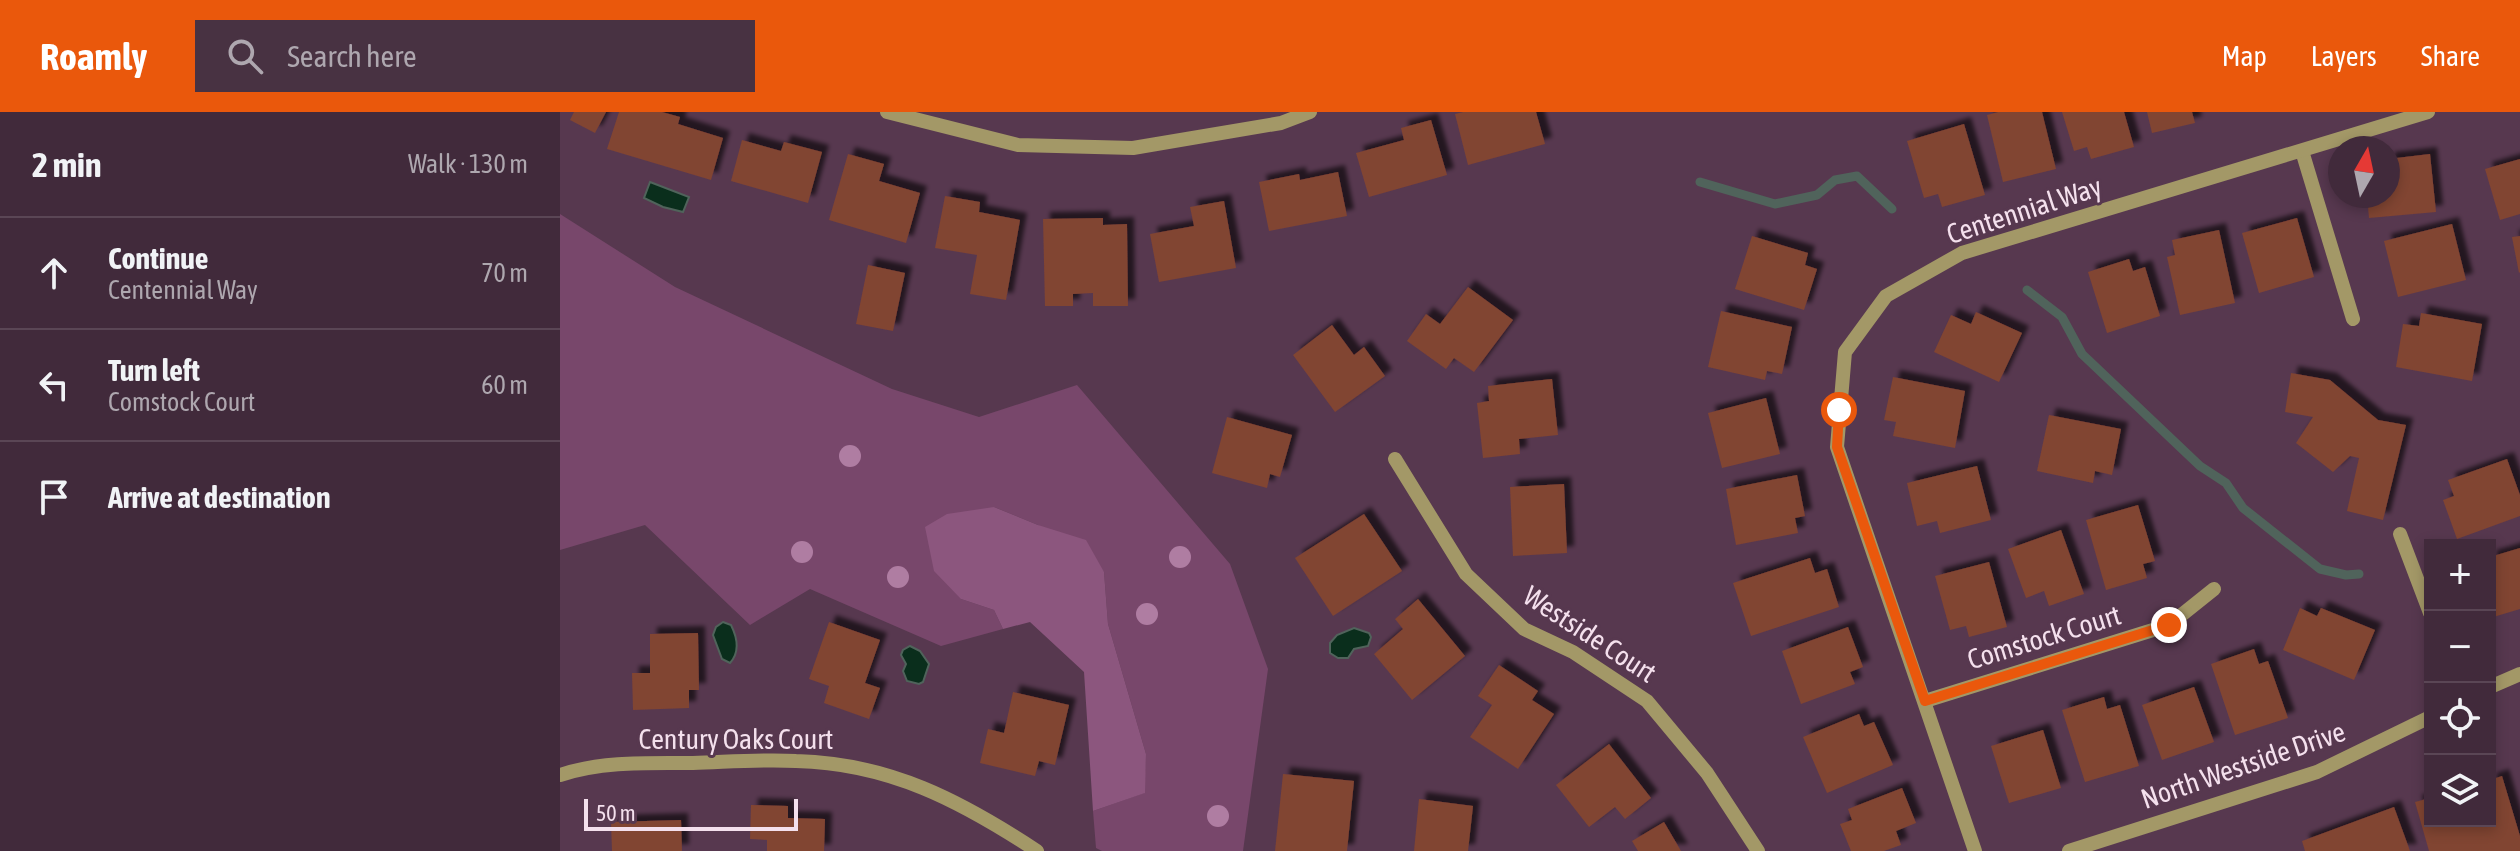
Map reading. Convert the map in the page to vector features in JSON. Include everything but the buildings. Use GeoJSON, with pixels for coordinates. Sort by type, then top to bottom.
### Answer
{"type":"FeatureCollection","features":[{"type":"Feature","properties":{"kind":"street"},"geometry":{"type":"LineString","coordinates":[[887,112],[1018,145],[1133,148],[1281,123],[1310,112]]}},
{"type":"Feature","properties":{"kind":"street","name":"Centennial Way"},"geometry":{"type":"LineString","coordinates":[[1975,851],[1837,447],[1845,352],[1886,296],[1962,253],[2428,112]]}},
{"type":"Feature","properties":{"kind":"street"},"geometry":{"type":"LineString","coordinates":[[2302,151],[2353,319]]}},
{"type":"Feature","properties":{"kind":"street","name":"Westside Court"},"geometry":{"type":"LineString","coordinates":[[1395,459],[1466,574],[1524,629],[1573,652],[1647,701],[1707,773],[1758,851]]}},
{"type":"Feature","properties":{"kind":"street"},"geometry":{"type":"LineString","coordinates":[[2400,534],[2429,611]]}},
{"type":"Feature","properties":{"kind":"street","name":"Comstock Court"},"geometry":{"type":"LineString","coordinates":[[1925,701],[2169,625],[2214,589]]}},
{"type":"Feature","properties":{"kind":"street"},"geometry":{"type":"LineString","coordinates":[[2496,684],[2520,674]]}},
{"type":"Feature","properties":{"kind":"street","name":"North Westside Drive"},"geometry":{"type":"LineString","coordinates":[[2069,851],[2317,772],[2424,720]]}},
{"type":"Feature","properties":{"kind":"street","name":"Century Oaks Court"},"geometry":{"type":"LineString","coordinates":[[560,775],[578,769],[636,763],[797,761],[846,765],[941,793],[990,819],[1037,851]]}},
{"type":"Feature","properties":{"kind":"shaded area"},"geometry":{"type":"Polygon","coordinates":[[[650,182],[689,197],[683,212],[644,198],[650,182]]]}},
{"type":"Feature","properties":{"kind":"shaded area"},"geometry":{"type":"Polygon","coordinates":[[[560,214],[675,287],[892,389],[979,417],[1077,385],[1230,564],[1268,669],[1243,851],[1102,851],[1096,848],[1093,811],[1144,793],[1146,754],[1108,624],[1104,572],[1038,525],[994,507],[961,599],[994,610],[1003,629],[941,646],[810,589],[750,625],[645,525],[560,550],[560,214]]]}},
{"type":"Feature","properties":{"kind":"shaded area"},"geometry":{"type":"Polygon","coordinates":[[[994,507],[1086,540],[1104,572],[1108,624],[1146,754],[1145,793],[1093,811],[1084,672],[1030,622],[1003,629],[994,610],[961,599],[934,571],[925,527],[947,514],[994,507]]]}},
{"type":"Feature","properties":{"kind":"shaded area"},"geometry":{"type":"Polygon","coordinates":[[[723,622],[731,625],[736,639],[735,654],[730,663],[722,659],[713,635],[716,627],[723,622]]]}},
{"type":"Feature","properties":{"kind":"shaded area"},"geometry":{"type":"Polygon","coordinates":[[[1354,628],[1369,633],[1368,646],[1354,649],[1348,658],[1338,658],[1330,653],[1330,643],[1337,635],[1354,628]]]}},
{"type":"Feature","properties":{"kind":"shaded area"},"geometry":{"type":"Polygon","coordinates":[[[910,646],[920,651],[929,664],[923,682],[919,684],[907,681],[903,671],[906,664],[901,655],[910,646]]]}},
{"type":"Feature","properties":{"kind":"waterway"},"geometry":{"type":"LineString","coordinates":[[1700,182],[1775,204],[1817,195],[1835,180],[1857,176],[1892,209]]}},
{"type":"Feature","properties":{"kind":"waterway"},"geometry":{"type":"LineString","coordinates":[[2027,290],[2062,317],[2082,354],[2200,466],[2226,483],[2243,508],[2320,569],[2346,575],[2359,574]]}},
{"type":"Feature","properties":{"kind":"route"},"geometry":{"type":"LineString","coordinates":[[1839,410],[1837,447],[1925,701],[2169,625]]}}]}
